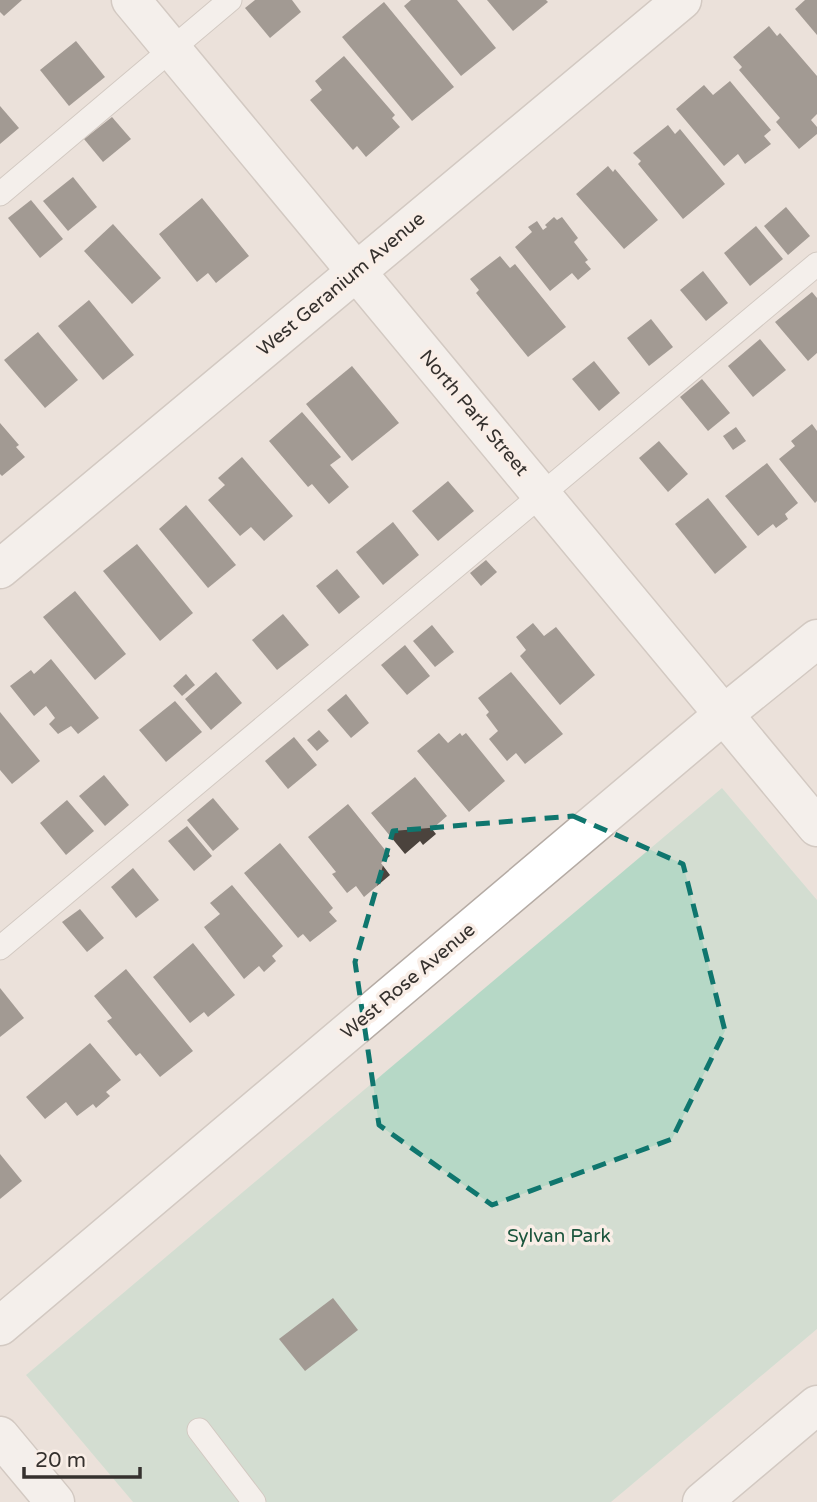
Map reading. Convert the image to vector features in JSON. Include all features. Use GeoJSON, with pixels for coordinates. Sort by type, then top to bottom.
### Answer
{"type":"FeatureCollection","features":[{"type":"Feature","properties":{"kind":"street","name":"North Park Street"},"geometry":{"type":"LineString","coordinates":[[131,0],[817,827]]}},
{"type":"Feature","properties":{"kind":"street","name":"West Geranium Avenue"},"geometry":{"type":"LineString","coordinates":[[0,569],[682,0]]}},
{"type":"Feature","properties":{"kind":"street","name":"West Rose Avenue"},"geometry":{"type":"LineString","coordinates":[[0,1326],[723,715],[817,639]]}},
{"type":"Feature","properties":{"kind":"street"},"geometry":{"type":"LineString","coordinates":[[702,1502],[817,1405]]}},
{"type":"Feature","properties":{"kind":"street"},"geometry":{"type":"LineString","coordinates":[[0,1436],[55,1502]]}},
{"type":"Feature","properties":{"kind":"lane"},"geometry":{"type":"LineString","coordinates":[[0,194],[230,0]]}},
{"type":"Feature","properties":{"kind":"lane"},"geometry":{"type":"LineString","coordinates":[[0,948],[817,264]]}},
{"type":"Feature","properties":{"kind":"lane"},"geometry":{"type":"LineString","coordinates":[[199,1430],[254,1502]]}},
{"type":"Feature","properties":{"kind":"highlighted area"},"geometry":{"type":"Polygon","coordinates":[[[573,816],[683,864],[725,1031],[672,1139],[492,1205],[379,1125],[355,962],[393,831],[573,816]]]}},
{"type":"Feature","properties":{"kind":"green space","name":"Sylvan Park"},"geometry":{"type":"Polygon","coordinates":[[[722,788],[817,900],[817,1329],[611,1502],[133,1502],[26,1375],[722,788]]]}},
{"type":"Feature","properties":{"kind":"building"},"geometry":{"type":"Polygon","coordinates":[[[0,0],[22,0],[4,16],[0,12],[0,0]]]}},
{"type":"Feature","properties":{"kind":"building"},"geometry":{"type":"Polygon","coordinates":[[[255,0],[292,0],[301,12],[270,38],[245,8],[255,0]]]}},
{"type":"Feature","properties":{"kind":"building"},"geometry":{"type":"Polygon","coordinates":[[[411,0],[457,0],[496,48],[461,76],[404,6],[411,0]]]}},
{"type":"Feature","properties":{"kind":"building"},"geometry":{"type":"Polygon","coordinates":[[[487,0],[546,0],[548,2],[513,31],[487,0]]]}},
{"type":"Feature","properties":{"kind":"building"},"geometry":{"type":"Polygon","coordinates":[[[805,0],[817,0],[817,35],[795,9],[805,0]]]}},
{"type":"Feature","properties":{"kind":"building"},"geometry":{"type":"Polygon","coordinates":[[[384,2],[454,87],[412,121],[342,37],[384,2]]]}},
{"type":"Feature","properties":{"kind":"building"},"geometry":{"type":"Polygon","coordinates":[[[769,26],[777,36],[780,33],[817,76],[817,114],[811,120],[817,127],[817,134],[799,149],[776,122],[780,118],[739,70],[742,67],[733,57],[769,26]]]}},
{"type":"Feature","properties":{"kind":"building"},"geometry":{"type":"Polygon","coordinates":[[[76,41],[105,77],[69,106],[40,70],[76,41]]]}},
{"type":"Feature","properties":{"kind":"building"},"geometry":{"type":"Polygon","coordinates":[[[344,56],[395,115],[392,118],[400,127],[366,157],[357,146],[353,150],[310,100],[322,90],[315,81],[344,56]]]}},
{"type":"Feature","properties":{"kind":"building"},"geometry":{"type":"Polygon","coordinates":[[[730,81],[771,130],[764,136],[771,144],[745,164],[738,154],[724,166],[676,109],[704,85],[713,95],[730,81]]]}},
{"type":"Feature","properties":{"kind":"building"},"geometry":{"type":"Polygon","coordinates":[[[0,106],[19,128],[0,144],[0,106]]]}},
{"type":"Feature","properties":{"kind":"building"},"geometry":{"type":"Polygon","coordinates":[[[112,117],[131,139],[103,162],[84,139],[112,117]]]}},
{"type":"Feature","properties":{"kind":"building"},"geometry":{"type":"Polygon","coordinates":[[[668,125],[675,134],[680,129],[725,184],[683,219],[638,164],[641,161],[633,153],[668,125]]]}},
{"type":"Feature","properties":{"kind":"building"},"geometry":{"type":"Polygon","coordinates":[[[608,166],[613,172],[615,169],[658,220],[624,249],[576,194],[608,166]]]}},
{"type":"Feature","properties":{"kind":"building"},"geometry":{"type":"Polygon","coordinates":[[[73,177],[97,207],[68,231],[43,201],[73,177]]]}},
{"type":"Feature","properties":{"kind":"building"},"geometry":{"type":"Polygon","coordinates":[[[202,198],[249,256],[216,283],[208,273],[197,282],[159,234],[202,198]]]}},
{"type":"Feature","properties":{"kind":"building"},"geometry":{"type":"Polygon","coordinates":[[[31,200],[63,239],[40,258],[8,218],[31,200]]]}},
{"type":"Feature","properties":{"kind":"building"},"geometry":{"type":"Polygon","coordinates":[[[786,207],[810,236],[788,255],[764,226],[786,207]]]}},
{"type":"Feature","properties":{"kind":"building"},"geometry":{"type":"Polygon","coordinates":[[[554,217],[557,220],[562,217],[578,238],[574,242],[588,260],[585,262],[591,269],[578,280],[572,273],[550,291],[515,247],[532,232],[528,227],[537,221],[543,230],[554,217]]]}},
{"type":"Feature","properties":{"kind":"building"},"geometry":{"type":"Polygon","coordinates":[[[113,224],[161,278],[132,304],[84,251],[113,224]]]}},
{"type":"Feature","properties":{"kind":"building"},"geometry":{"type":"Polygon","coordinates":[[[756,226],[783,259],[750,286],[724,253],[756,226]]]}},
{"type":"Feature","properties":{"kind":"building"},"geometry":{"type":"Polygon","coordinates":[[[500,256],[510,268],[515,264],[566,327],[528,357],[476,293],[479,290],[470,279],[500,256]]]}},
{"type":"Feature","properties":{"kind":"building"},"geometry":{"type":"Polygon","coordinates":[[[703,271],[728,303],[706,321],[680,290],[703,271]]]}},
{"type":"Feature","properties":{"kind":"building"},"geometry":{"type":"Polygon","coordinates":[[[812,292],[817,298],[817,353],[808,361],[775,322],[812,292]]]}},
{"type":"Feature","properties":{"kind":"building"},"geometry":{"type":"Polygon","coordinates":[[[89,300],[134,355],[103,380],[58,326],[89,300]]]}},
{"type":"Feature","properties":{"kind":"building"},"geometry":{"type":"Polygon","coordinates":[[[651,319],[673,347],[649,366],[627,338],[651,319]]]}},
{"type":"Feature","properties":{"kind":"building"},"geometry":{"type":"Polygon","coordinates":[[[38,332],[78,380],[45,408],[4,360],[38,332]]]}},
{"type":"Feature","properties":{"kind":"building"},"geometry":{"type":"Polygon","coordinates":[[[760,339],[786,370],[753,397],[728,366],[760,339]]]}},
{"type":"Feature","properties":{"kind":"building"},"geometry":{"type":"Polygon","coordinates":[[[594,361],[620,393],[599,411],[572,379],[594,361]]]}},
{"type":"Feature","properties":{"kind":"building"},"geometry":{"type":"Polygon","coordinates":[[[352,366],[399,423],[352,461],[306,404],[352,366]]]}},
{"type":"Feature","properties":{"kind":"building"},"geometry":{"type":"Polygon","coordinates":[[[702,379],[730,413],[708,431],[680,397],[702,379]]]}},
{"type":"Feature","properties":{"kind":"building"},"geometry":{"type":"Polygon","coordinates":[[[302,412],[341,457],[330,465],[349,487],[329,504],[312,484],[308,487],[269,441],[302,412]]]}},
{"type":"Feature","properties":{"kind":"building"},"geometry":{"type":"Polygon","coordinates":[[[0,423],[19,445],[16,447],[25,457],[2,476],[0,474],[0,423]]]}},
{"type":"Feature","properties":{"kind":"building"},"geometry":{"type":"Polygon","coordinates":[[[812,424],[817,431],[815,503],[779,459],[795,446],[791,441],[812,424]]]}},
{"type":"Feature","properties":{"kind":"building"},"geometry":{"type":"Polygon","coordinates":[[[736,427],[746,441],[733,450],[723,436],[736,427]]]}},
{"type":"Feature","properties":{"kind":"building"},"geometry":{"type":"Polygon","coordinates":[[[659,441],[688,474],[668,492],[639,458],[659,441]]]}},
{"type":"Feature","properties":{"kind":"building"},"geometry":{"type":"Polygon","coordinates":[[[242,457],[293,516],[264,541],[251,527],[240,536],[208,500],[225,485],[218,478],[242,457]]]}},
{"type":"Feature","properties":{"kind":"building"},"geometry":{"type":"Polygon","coordinates":[[[767,463],[798,503],[785,514],[788,519],[776,528],[773,524],[758,536],[725,496],[767,463]]]}},
{"type":"Feature","properties":{"kind":"building"},"geometry":{"type":"Polygon","coordinates":[[[448,481],[474,511],[438,541],[412,511],[448,481]]]}},
{"type":"Feature","properties":{"kind":"building"},"geometry":{"type":"Polygon","coordinates":[[[708,498],[747,547],[715,574],[675,524],[708,498]]]}},
{"type":"Feature","properties":{"kind":"building"},"geometry":{"type":"Polygon","coordinates":[[[186,505],[236,565],[208,588],[159,529],[186,505]]]}},
{"type":"Feature","properties":{"kind":"building"},"geometry":{"type":"Polygon","coordinates":[[[393,522],[419,555],[383,585],[356,552],[393,522]]]}},
{"type":"Feature","properties":{"kind":"building"},"geometry":{"type":"Polygon","coordinates":[[[137,544],[193,613],[160,641],[103,571],[137,544]]]}},
{"type":"Feature","properties":{"kind":"building"},"geometry":{"type":"Polygon","coordinates":[[[486,560],[497,572],[481,586],[470,573],[486,560]]]}},
{"type":"Feature","properties":{"kind":"building"},"geometry":{"type":"Polygon","coordinates":[[[337,569],[360,597],[339,614],[316,586],[337,569]]]}},
{"type":"Feature","properties":{"kind":"building"},"geometry":{"type":"Polygon","coordinates":[[[75,591],[126,654],[95,680],[43,617],[75,591]]]}},
{"type":"Feature","properties":{"kind":"building"},"geometry":{"type":"Polygon","coordinates":[[[283,614],[309,645],[277,670],[252,640],[283,614]]]}},
{"type":"Feature","properties":{"kind":"building"},"geometry":{"type":"Polygon","coordinates":[[[533,623],[544,636],[556,627],[595,675],[560,705],[520,656],[526,650],[516,637],[533,623]]]}},
{"type":"Feature","properties":{"kind":"building"},"geometry":{"type":"Polygon","coordinates":[[[432,625],[454,652],[435,667],[413,641],[432,625]]]}},
{"type":"Feature","properties":{"kind":"building"},"geometry":{"type":"Polygon","coordinates":[[[405,645],[430,676],[407,695],[381,665],[405,645]]]}},
{"type":"Feature","properties":{"kind":"building"},"geometry":{"type":"Polygon","coordinates":[[[51,659],[99,718],[78,734],[71,726],[58,734],[49,724],[55,718],[46,706],[34,716],[10,686],[31,670],[34,674],[51,659]]]}},
{"type":"Feature","properties":{"kind":"building"},"geometry":{"type":"Polygon","coordinates":[[[216,672],[242,703],[211,730],[185,699],[216,672]]]}},
{"type":"Feature","properties":{"kind":"building"},"geometry":{"type":"Polygon","coordinates":[[[511,672],[563,734],[525,764],[516,753],[507,761],[489,739],[498,731],[486,715],[489,712],[478,698],[511,672]]]}},
{"type":"Feature","properties":{"kind":"building"},"geometry":{"type":"Polygon","coordinates":[[[186,674],[195,685],[182,696],[173,686],[186,674]]]}},
{"type":"Feature","properties":{"kind":"building"},"geometry":{"type":"Polygon","coordinates":[[[346,694],[369,723],[351,738],[327,710],[346,694]]]}},
{"type":"Feature","properties":{"kind":"building"},"geometry":{"type":"Polygon","coordinates":[[[175,701],[202,732],[166,762],[139,730],[175,701]]]}},
{"type":"Feature","properties":{"kind":"building"},"geometry":{"type":"Polygon","coordinates":[[[0,712],[40,761],[12,784],[0,770],[0,712]]]}},
{"type":"Feature","properties":{"kind":"building"},"geometry":{"type":"Polygon","coordinates":[[[319,730],[329,741],[317,751],[307,740],[319,730]]]}},
{"type":"Feature","properties":{"kind":"building"},"geometry":{"type":"Polygon","coordinates":[[[439,733],[448,743],[460,733],[462,736],[466,733],[505,781],[469,812],[417,751],[439,733]]]}},
{"type":"Feature","properties":{"kind":"building"},"geometry":{"type":"Polygon","coordinates":[[[294,737],[317,765],[288,789],[265,761],[294,737]]]}},
{"type":"Feature","properties":{"kind":"building"},"geometry":{"type":"Polygon","coordinates":[[[104,775],[129,805],[105,826],[79,796],[104,775]]]}},
{"type":"Feature","properties":{"kind":"building"},"geometry":{"type":"Polygon","coordinates":[[[415,777],[447,816],[432,829],[436,834],[423,845],[420,841],[405,854],[371,813],[415,777]]]}},
{"type":"Feature","properties":{"kind":"building"},"geometry":{"type":"Polygon","coordinates":[[[213,798],[239,829],[213,851],[187,820],[213,798]]]}},
{"type":"Feature","properties":{"kind":"building"},"geometry":{"type":"Polygon","coordinates":[[[67,800],[94,831],[66,855],[40,823],[67,800]]]}},
{"type":"Feature","properties":{"kind":"building"},"geometry":{"type":"Polygon","coordinates":[[[348,804],[390,856],[381,863],[390,875],[364,897],[356,886],[347,893],[332,874],[336,872],[308,837],[348,804]]]}},
{"type":"Feature","properties":{"kind":"building"},"geometry":{"type":"Polygon","coordinates":[[[187,826],[212,856],[194,871],[168,841],[187,826]]]}},
{"type":"Feature","properties":{"kind":"building"},"geometry":{"type":"Polygon","coordinates":[[[280,843],[333,908],[329,912],[337,921],[310,942],[303,934],[298,938],[244,873],[280,843]]]}},
{"type":"Feature","properties":{"kind":"building"},"geometry":{"type":"Polygon","coordinates":[[[133,868],[159,900],[136,918],[111,887],[133,868]]]}},
{"type":"Feature","properties":{"kind":"building"},"geometry":{"type":"Polygon","coordinates":[[[232,885],[283,946],[272,956],[276,961],[264,972],[259,966],[244,979],[204,927],[220,914],[210,903],[232,885]]]}},
{"type":"Feature","properties":{"kind":"building"},"geometry":{"type":"Polygon","coordinates":[[[80,909],[104,938],[87,952],[62,922],[80,909]]]}},
{"type":"Feature","properties":{"kind":"building"},"geometry":{"type":"Polygon","coordinates":[[[193,943],[235,995],[208,1017],[204,1012],[190,1023],[153,977],[193,943]]]}},
{"type":"Feature","properties":{"kind":"building"},"geometry":{"type":"Polygon","coordinates":[[[126,969],[193,1051],[160,1077],[140,1053],[136,1056],[107,1021],[112,1018],[94,996],[126,969]]]}},
{"type":"Feature","properties":{"kind":"building"},"geometry":{"type":"Polygon","coordinates":[[[0,988],[24,1018],[0,1037],[0,988]]]}},
{"type":"Feature","properties":{"kind":"building"},"geometry":{"type":"Polygon","coordinates":[[[90,1043],[121,1080],[106,1092],[110,1096],[96,1108],[93,1104],[77,1116],[66,1102],[45,1119],[26,1097],[90,1043]]]}},
{"type":"Feature","properties":{"kind":"building"},"geometry":{"type":"Polygon","coordinates":[[[0,1154],[22,1181],[0,1199],[0,1154]]]}},
{"type":"Feature","properties":{"kind":"building"},"geometry":{"type":"Polygon","coordinates":[[[333,1298],[358,1330],[305,1371],[279,1339],[333,1298]]]}}]}
